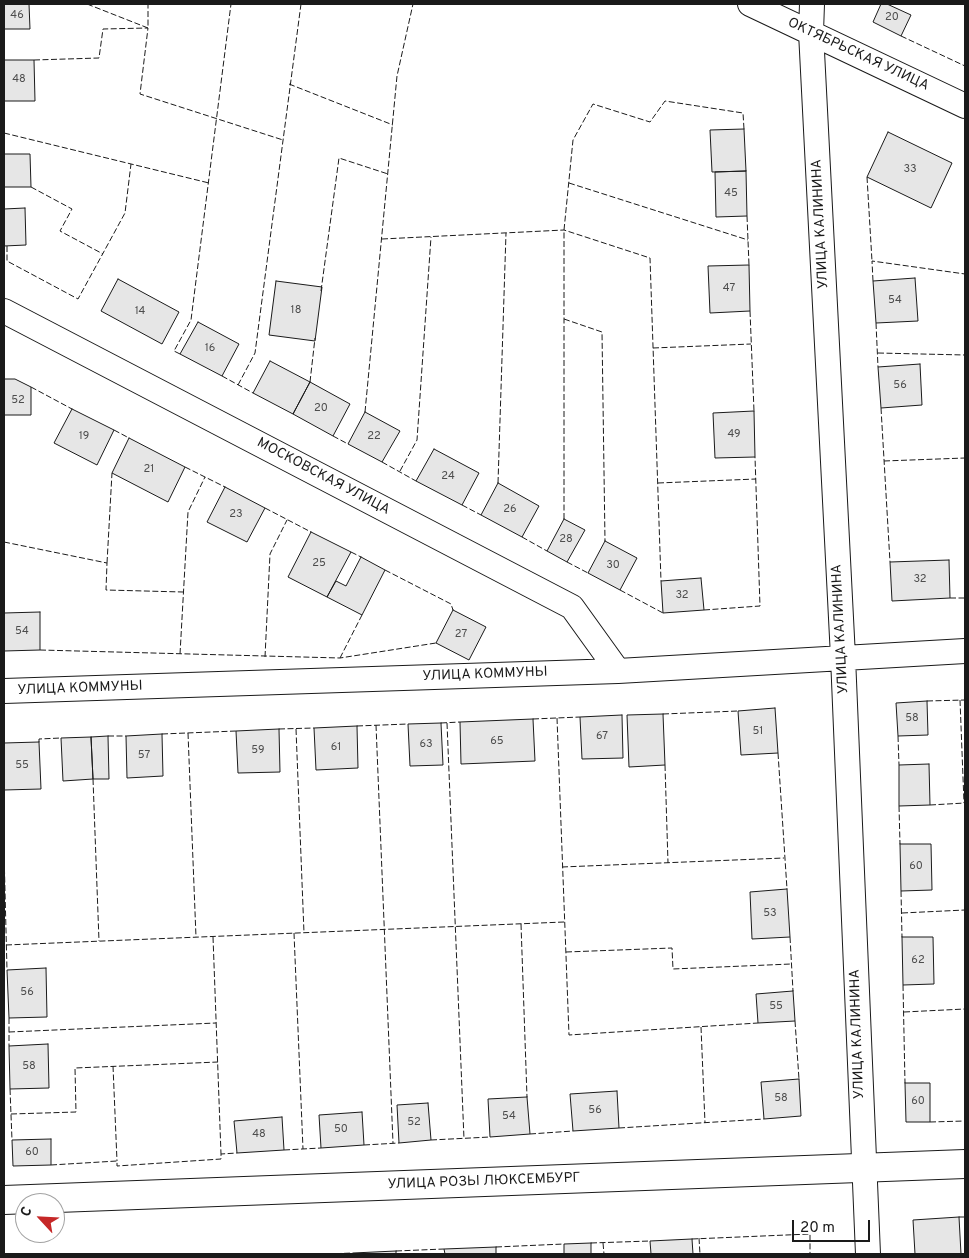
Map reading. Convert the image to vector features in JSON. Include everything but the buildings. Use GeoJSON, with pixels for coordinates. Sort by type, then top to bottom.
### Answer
{"type":"FeatureCollection","features":[{"type":"Feature","properties":{"kind":"street","name":"ОКТЯБРЬСКАЯ УЛИЦА"},"geometry":{"type":"LineString","coordinates":[[750,4],[965,106]]}},
{"type":"Feature","properties":{"kind":"street","name":"УЛИЦА КАЛИНИНА"},"geometry":{"type":"LineString","coordinates":[[812,4],[811,32],[843,657],[868,1254]]}},
{"type":"Feature","properties":{"kind":"street","name":"МОСКОВСКАЯ УЛИЦА"},"geometry":{"type":"LineString","coordinates":[[4,311],[572,607],[618,671]]}},
{"type":"Feature","properties":{"kind":"street","name":"УЛИЦА КОММУНЫ"},"geometry":{"type":"LineString","coordinates":[[4,691],[618,671],[965,651]]}},
{"type":"Feature","properties":{"kind":"street","name":"УЛИЦА РОЗЫ ЛЮКСЕМБУРГ"},"geometry":{"type":"LineString","coordinates":[[4,1200],[965,1164]]}},
{"type":"Feature","properties":{"kind":"fence"},"geometry":{"type":"LineString","coordinates":[[87,4],[148,28],[148,4]]}},
{"type":"Feature","properties":{"kind":"fence"},"geometry":{"type":"LineString","coordinates":[[180,354],[174,351],[191,320],[231,4]]}},
{"type":"Feature","properties":{"kind":"fence"},"geometry":{"type":"LineString","coordinates":[[238,385],[255,353],[301,4]]}},
{"type":"Feature","properties":{"kind":"fence"},"geometry":{"type":"LineString","coordinates":[[365,412],[397,76],[413,4]]}},
{"type":"Feature","properties":{"kind":"fence"},"geometry":{"type":"LineString","coordinates":[[34,60],[99,58],[103,29],[148,28],[140,94],[283,140]]}},
{"type":"Feature","properties":{"kind":"fence"},"geometry":{"type":"LineString","coordinates":[[901,36],[965,66]]}},
{"type":"Feature","properties":{"kind":"fence"},"geometry":{"type":"LineString","coordinates":[[289,84],[393,125]]}},
{"type":"Feature","properties":{"kind":"fence"},"geometry":{"type":"LineString","coordinates":[[564,519],[564,230],[573,140],[593,104],[650,122],[665,101],[743,113],[744,129]]}},
{"type":"Feature","properties":{"kind":"fence"},"geometry":{"type":"LineString","coordinates":[[4,133],[209,183]]}},
{"type":"Feature","properties":{"kind":"fence"},"geometry":{"type":"LineString","coordinates":[[321,291],[339,158],[388,174]]}},
{"type":"Feature","properties":{"kind":"fence"},"geometry":{"type":"LineString","coordinates":[[7,246],[7,261],[78,299],[125,213],[131,164]]}},
{"type":"Feature","properties":{"kind":"fence"},"geometry":{"type":"LineString","coordinates":[[867,177],[872,261]]}},
{"type":"Feature","properties":{"kind":"fence"},"geometry":{"type":"LineString","coordinates":[[569,183],[748,240]]}},
{"type":"Feature","properties":{"kind":"fence"},"geometry":{"type":"LineString","coordinates":[[31,187],[72,209],[60,231],[103,254]]}},
{"type":"Feature","properties":{"kind":"fence"},"geometry":{"type":"LineString","coordinates":[[747,216],[749,265]]}},
{"type":"Feature","properties":{"kind":"fence"},"geometry":{"type":"LineString","coordinates":[[382,239],[564,230],[650,258],[661,581]]}},
{"type":"Feature","properties":{"kind":"fence"},"geometry":{"type":"LineString","coordinates":[[498,483],[506,233]]}},
{"type":"Feature","properties":{"kind":"fence"},"geometry":{"type":"LineString","coordinates":[[400,471],[417,440],[431,237]]}},
{"type":"Feature","properties":{"kind":"fence"},"geometry":{"type":"LineString","coordinates":[[873,281],[872,261],[965,274]]}},
{"type":"Feature","properties":{"kind":"fence"},"geometry":{"type":"LineString","coordinates":[[750,311],[754,411]]}},
{"type":"Feature","properties":{"kind":"fence"},"geometry":{"type":"LineString","coordinates":[[564,319],[602,332],[605,541]]}},
{"type":"Feature","properties":{"kind":"fence"},"geometry":{"type":"LineString","coordinates":[[876,323],[878,367]]}},
{"type":"Feature","properties":{"kind":"fence"},"geometry":{"type":"LineString","coordinates":[[310,382],[315,338]]}},
{"type":"Feature","properties":{"kind":"fence"},"geometry":{"type":"LineString","coordinates":[[653,348],[751,344]]}},
{"type":"Feature","properties":{"kind":"fence"},"geometry":{"type":"LineString","coordinates":[[878,353],[965,355]]}},
{"type":"Feature","properties":{"kind":"fence"},"geometry":{"type":"LineString","coordinates":[[222,376],[253,393]]}},
{"type":"Feature","properties":{"kind":"fence"},"geometry":{"type":"LineString","coordinates":[[31,387],[72,409]]}},
{"type":"Feature","properties":{"kind":"fence"},"geometry":{"type":"LineString","coordinates":[[881,408],[890,562]]}},
{"type":"Feature","properties":{"kind":"fence"},"geometry":{"type":"LineString","coordinates":[[114,430],[129,438]]}},
{"type":"Feature","properties":{"kind":"fence"},"geometry":{"type":"LineString","coordinates":[[333,436],[348,444]]}},
{"type":"Feature","properties":{"kind":"fence"},"geometry":{"type":"LineString","coordinates":[[704,610],[760,606],[755,457]]}},
{"type":"Feature","properties":{"kind":"fence"},"geometry":{"type":"LineString","coordinates":[[884,461],[965,458]]}},
{"type":"Feature","properties":{"kind":"fence"},"geometry":{"type":"LineString","coordinates":[[382,462],[416,481]]}},
{"type":"Feature","properties":{"kind":"fence"},"geometry":{"type":"LineString","coordinates":[[185,467],[225,487]]}},
{"type":"Feature","properties":{"kind":"fence"},"geometry":{"type":"LineString","coordinates":[[107,563],[112,473]]}},
{"type":"Feature","properties":{"kind":"fence"},"geometry":{"type":"LineString","coordinates":[[180,654],[188,512],[205,477]]}},
{"type":"Feature","properties":{"kind":"fence"},"geometry":{"type":"LineString","coordinates":[[658,483],[756,479]]}},
{"type":"Feature","properties":{"kind":"fence"},"geometry":{"type":"LineString","coordinates":[[462,505],[481,515]]}},
{"type":"Feature","properties":{"kind":"fence"},"geometry":{"type":"LineString","coordinates":[[265,508],[311,532]]}},
{"type":"Feature","properties":{"kind":"fence"},"geometry":{"type":"LineString","coordinates":[[265,657],[270,554],[287,520]]}},
{"type":"Feature","properties":{"kind":"fence"},"geometry":{"type":"LineString","coordinates":[[522,537],[547,551]]}},
{"type":"Feature","properties":{"kind":"fence"},"geometry":{"type":"LineString","coordinates":[[4,542],[107,563],[106,590],[183,592]]}},
{"type":"Feature","properties":{"kind":"fence"},"geometry":{"type":"LineString","coordinates":[[351,552],[361,557]]}},
{"type":"Feature","properties":{"kind":"fence"},"geometry":{"type":"LineString","coordinates":[[567,562],[588,573]]}},
{"type":"Feature","properties":{"kind":"fence"},"geometry":{"type":"LineString","coordinates":[[385,570],[451,604],[453,610]]}},
{"type":"Feature","properties":{"kind":"fence"},"geometry":{"type":"LineString","coordinates":[[620,590],[663,613]]}},
{"type":"Feature","properties":{"kind":"fence"},"geometry":{"type":"LineString","coordinates":[[950,598],[965,598]]}},
{"type":"Feature","properties":{"kind":"fence"},"geometry":{"type":"LineString","coordinates":[[340,658],[362,615]]}},
{"type":"Feature","properties":{"kind":"fence"},"geometry":{"type":"LineString","coordinates":[[40,650],[340,658],[436,643]]}},
{"type":"Feature","properties":{"kind":"fence"},"geometry":{"type":"LineString","coordinates":[[960,700],[964,803]]}},
{"type":"Feature","properties":{"kind":"fence"},"geometry":{"type":"LineString","coordinates":[[927,701],[965,700]]}},
{"type":"Feature","properties":{"kind":"fence"},"geometry":{"type":"LineString","coordinates":[[663,714],[738,711]]}},
{"type":"Feature","properties":{"kind":"fence"},"geometry":{"type":"LineString","coordinates":[[533,719],[580,717]]}},
{"type":"Feature","properties":{"kind":"fence"},"geometry":{"type":"LineString","coordinates":[[557,718],[569,1035],[758,1023]]}},
{"type":"Feature","properties":{"kind":"fence"},"geometry":{"type":"LineString","coordinates":[[441,723],[460,722]]}},
{"type":"Feature","properties":{"kind":"fence"},"geometry":{"type":"LineString","coordinates":[[447,723],[464,1139]]}},
{"type":"Feature","properties":{"kind":"fence"},"geometry":{"type":"LineString","coordinates":[[357,726],[408,724]]}},
{"type":"Feature","properties":{"kind":"fence"},"geometry":{"type":"LineString","coordinates":[[376,725],[393,1143]]}},
{"type":"Feature","properties":{"kind":"fence"},"geometry":{"type":"LineString","coordinates":[[279,729],[314,728]]}},
{"type":"Feature","properties":{"kind":"fence"},"geometry":{"type":"LineString","coordinates":[[296,729],[304,933]]}},
{"type":"Feature","properties":{"kind":"fence"},"geometry":{"type":"LineString","coordinates":[[162,734],[236,731]]}},
{"type":"Feature","properties":{"kind":"fence"},"geometry":{"type":"LineString","coordinates":[[188,733],[196,937]]}},
{"type":"Feature","properties":{"kind":"fence"},"geometry":{"type":"LineString","coordinates":[[108,736],[126,736]]}},
{"type":"Feature","properties":{"kind":"fence"},"geometry":{"type":"LineString","coordinates":[[898,736],[899,765]]}},
{"type":"Feature","properties":{"kind":"fence"},"geometry":{"type":"LineString","coordinates":[[39,742],[39,739],[61,738]]}},
{"type":"Feature","properties":{"kind":"fence"},"geometry":{"type":"LineString","coordinates":[[778,753],[787,889]]}},
{"type":"Feature","properties":{"kind":"fence"},"geometry":{"type":"LineString","coordinates":[[665,765],[668,863]]}},
{"type":"Feature","properties":{"kind":"fence"},"geometry":{"type":"LineString","coordinates":[[93,779],[99,941]]}},
{"type":"Feature","properties":{"kind":"fence"},"geometry":{"type":"LineString","coordinates":[[930,805],[965,803]]}},
{"type":"Feature","properties":{"kind":"fence"},"geometry":{"type":"LineString","coordinates":[[899,806],[900,844]]}},
{"type":"Feature","properties":{"kind":"fence"},"geometry":{"type":"LineString","coordinates":[[4,851],[7,970]]}},
{"type":"Feature","properties":{"kind":"fence"},"geometry":{"type":"LineString","coordinates":[[562,867],[784,858]]}},
{"type":"Feature","properties":{"kind":"fence"},"geometry":{"type":"LineString","coordinates":[[901,891],[902,937]]}},
{"type":"Feature","properties":{"kind":"fence"},"geometry":{"type":"LineString","coordinates":[[902,913],[965,910]]}},
{"type":"Feature","properties":{"kind":"fence"},"geometry":{"type":"LineString","coordinates":[[6,945],[564,922]]}},
{"type":"Feature","properties":{"kind":"fence"},"geometry":{"type":"LineString","coordinates":[[521,924],[527,1097]]}},
{"type":"Feature","properties":{"kind":"fence"},"geometry":{"type":"LineString","coordinates":[[294,933],[303,1149]]}},
{"type":"Feature","properties":{"kind":"fence"},"geometry":{"type":"LineString","coordinates":[[213,937],[221,1154]]}},
{"type":"Feature","properties":{"kind":"fence"},"geometry":{"type":"LineString","coordinates":[[790,937],[793,991]]}},
{"type":"Feature","properties":{"kind":"fence"},"geometry":{"type":"LineString","coordinates":[[566,952],[672,948],[673,969],[791,964]]}},
{"type":"Feature","properties":{"kind":"fence"},"geometry":{"type":"LineString","coordinates":[[903,985],[905,1083]]}},
{"type":"Feature","properties":{"kind":"fence"},"geometry":{"type":"LineString","coordinates":[[904,1012],[965,1009]]}},
{"type":"Feature","properties":{"kind":"fence"},"geometry":{"type":"LineString","coordinates":[[9,1018],[9,1046]]}},
{"type":"Feature","properties":{"kind":"fence"},"geometry":{"type":"LineString","coordinates":[[795,1021],[799,1079]]}},
{"type":"Feature","properties":{"kind":"fence"},"geometry":{"type":"LineString","coordinates":[[9,1032],[216,1023]]}},
{"type":"Feature","properties":{"kind":"fence"},"geometry":{"type":"LineString","coordinates":[[701,1027],[705,1123]]}},
{"type":"Feature","properties":{"kind":"fence"},"geometry":{"type":"LineString","coordinates":[[11,1114],[76,1112],[75,1068],[218,1062]]}},
{"type":"Feature","properties":{"kind":"fence"},"geometry":{"type":"LineString","coordinates":[[113,1066],[117,1161]]}},
{"type":"Feature","properties":{"kind":"fence"},"geometry":{"type":"LineString","coordinates":[[10,1089],[12,1140]]}},
{"type":"Feature","properties":{"kind":"fence"},"geometry":{"type":"LineString","coordinates":[[619,1128],[764,1119]]}},
{"type":"Feature","properties":{"kind":"fence"},"geometry":{"type":"LineString","coordinates":[[930,1122],[965,1121]]}},
{"type":"Feature","properties":{"kind":"fence"},"geometry":{"type":"LineString","coordinates":[[530,1134],[573,1131]]}},
{"type":"Feature","properties":{"kind":"fence"},"geometry":{"type":"LineString","coordinates":[[431,1140],[490,1137]]}},
{"type":"Feature","properties":{"kind":"fence"},"geometry":{"type":"LineString","coordinates":[[364,1145],[399,1143]]}},
{"type":"Feature","properties":{"kind":"fence"},"geometry":{"type":"LineString","coordinates":[[284,1150],[321,1148]]}},
{"type":"Feature","properties":{"kind":"fence"},"geometry":{"type":"LineString","coordinates":[[51,1165],[117,1161],[117,1166],[221,1159],[221,1154],[237,1153]]}},
{"type":"Feature","properties":{"kind":"fence"},"geometry":{"type":"LineString","coordinates":[[959,1217],[965,1217]]}},
{"type":"Feature","properties":{"kind":"fence"},"geometry":{"type":"LineString","coordinates":[[692,1239],[810,1234],[810,1254]]}},
{"type":"Feature","properties":{"kind":"fence"},"geometry":{"type":"LineString","coordinates":[[699,1238],[700,1254]]}},
{"type":"Feature","properties":{"kind":"fence"},"geometry":{"type":"LineString","coordinates":[[591,1243],[650,1241]]}},
{"type":"Feature","properties":{"kind":"fence"},"geometry":{"type":"LineString","coordinates":[[603,1243],[604,1254]]}},
{"type":"Feature","properties":{"kind":"fence"},"geometry":{"type":"LineString","coordinates":[[496,1247],[564,1244]]}},
{"type":"Feature","properties":{"kind":"fence"},"geometry":{"type":"LineString","coordinates":[[396,1251],[444,1249]]}},
{"type":"Feature","properties":{"kind":"fence"},"geometry":{"type":"LineString","coordinates":[[327,1254],[353,1253]]}}]}
